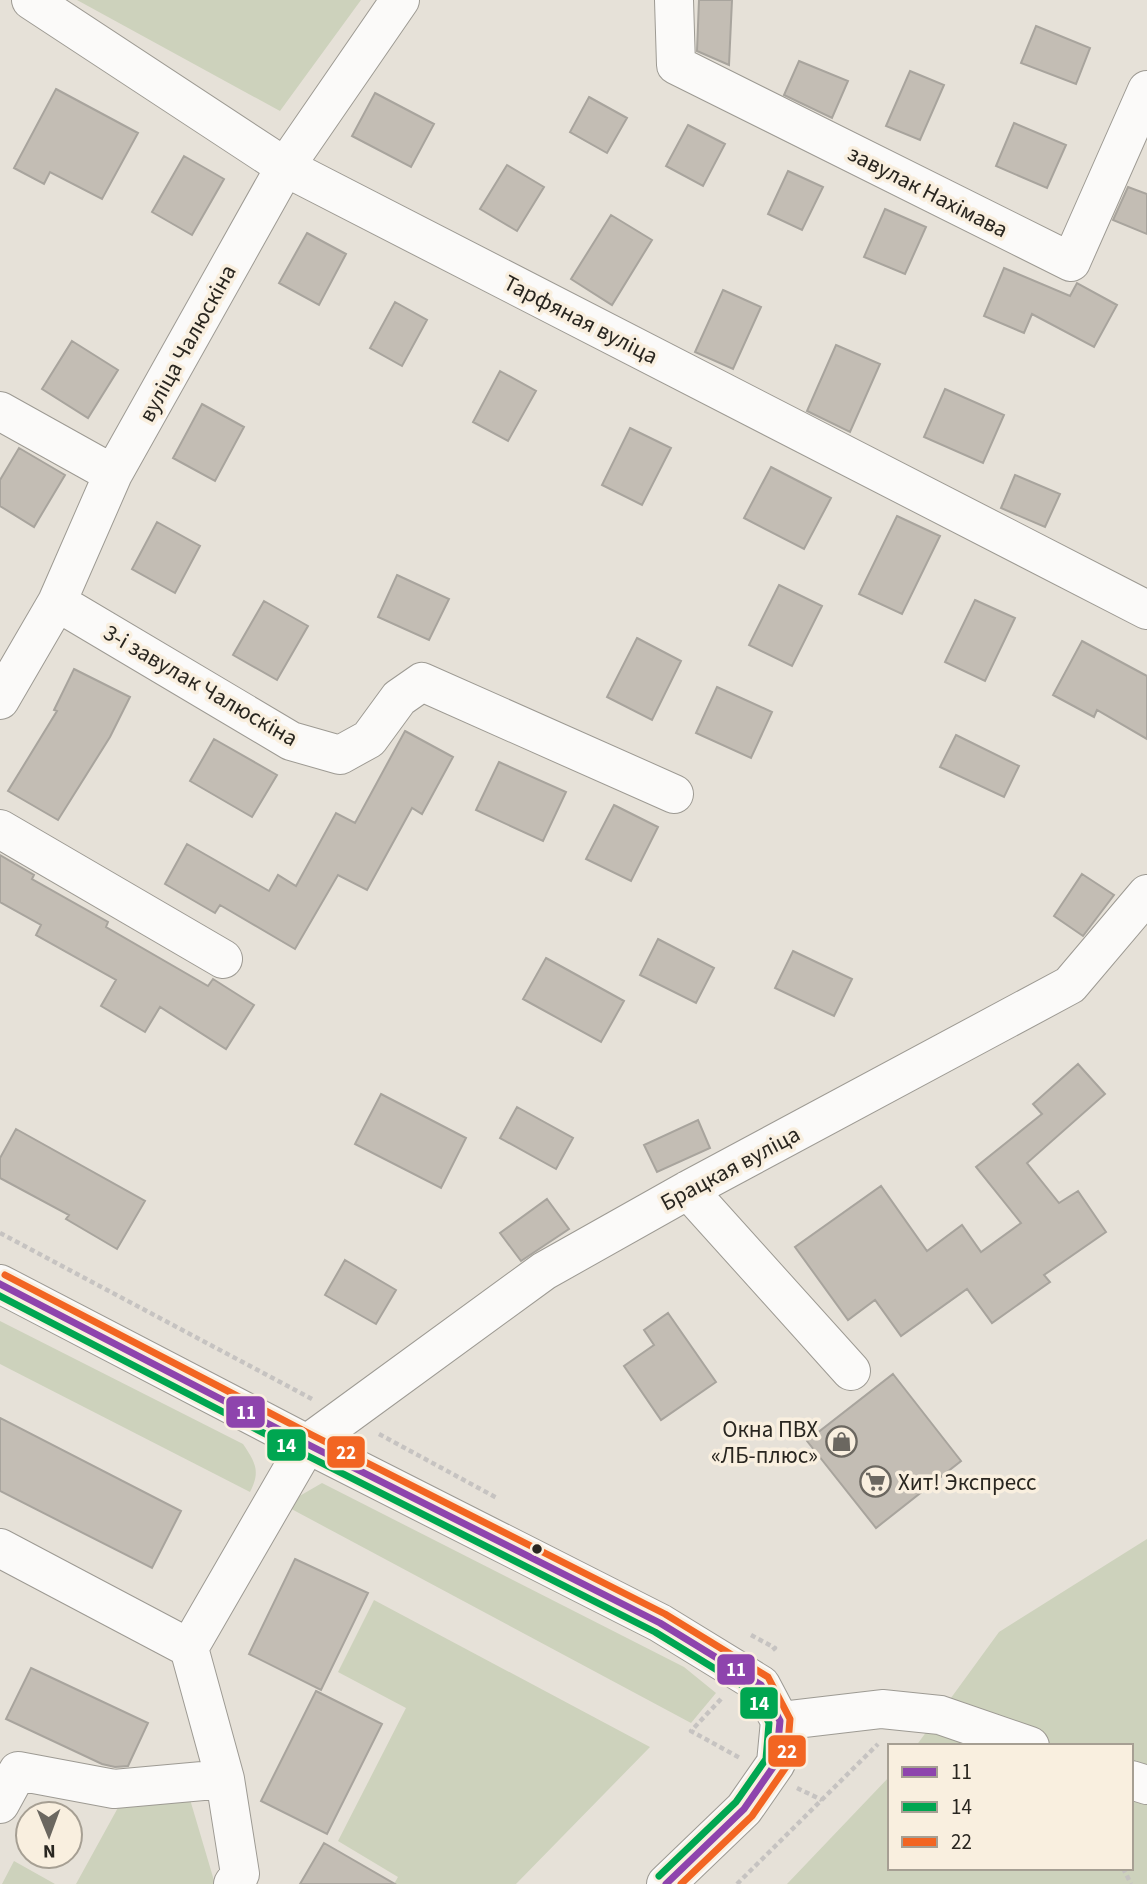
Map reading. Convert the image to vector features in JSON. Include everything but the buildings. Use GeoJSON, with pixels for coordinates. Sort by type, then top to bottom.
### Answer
{"type":"FeatureCollection","features":[{"type":"Feature","properties":{"kind":"street","name":"Тарфяная вуліца"},"geometry":{"type":"LineString","coordinates":[[31,0],[285,167],[1147,610]]}},
{"type":"Feature","properties":{"kind":"street","name":"вуліца Чалюскіна"},"geometry":{"type":"LineString","coordinates":[[0,700],[57,602],[113,474],[285,167],[400,0]]}},
{"type":"Feature","properties":{"kind":"street","name":"завулак Нахімава"},"geometry":{"type":"LineString","coordinates":[[674,0],[676,65],[1071,262],[1147,90]]}},
{"type":"Feature","properties":{"kind":"street"},"geometry":{"type":"LineString","coordinates":[[0,411],[113,474]]}},
{"type":"Feature","properties":{"kind":"street","name":"3-і завулак Чалюскіна"},"geometry":{"type":"LineString","coordinates":[[57,602],[291,741],[340,755],[369,739],[399,698],[422,682],[674,794]]}},
{"type":"Feature","properties":{"kind":"street"},"geometry":{"type":"LineString","coordinates":[[0,829],[223,959]]}},
{"type":"Feature","properties":{"kind":"street","name":"Брацкая вуліца"},"geometry":{"type":"LineString","coordinates":[[307,1444],[544,1271],[1070,985],[1147,894]]}},
{"type":"Feature","properties":{"kind":"street"},"geometry":{"type":"LineString","coordinates":[[688,1191],[851,1371]]}},
{"type":"Feature","properties":{"kind":"street"},"geometry":{"type":"LineString","coordinates":[[0,1284],[660,1623],[761,1685],[780,1721],[776,1763],[744,1809],[666,1884]]}},
{"type":"Feature","properties":{"kind":"street"},"geometry":{"type":"LineString","coordinates":[[233,1884],[240,1874],[225,1779],[189,1648],[307,1444]]}},
{"type":"Feature","properties":{"kind":"street"},"geometry":{"type":"LineString","coordinates":[[0,1548],[189,1648]]}},
{"type":"Feature","properties":{"kind":"street"},"geometry":{"type":"LineString","coordinates":[[780,1721],[882,1709],[940,1715],[1024,1744]]}},
{"type":"Feature","properties":{"kind":"street"},"geometry":{"type":"LineString","coordinates":[[0,1804],[18,1770],[114,1789],[225,1779]]}},
{"type":"Feature","properties":{"kind":"path"},"geometry":{"type":"LineString","coordinates":[[737,1884],[910,1712]]}},
{"type":"Feature","properties":{"kind":"green space"},"geometry":{"type":"Polygon","coordinates":[[[77,0],[361,0],[280,111],[77,0]]]}},
{"type":"Feature","properties":{"kind":"green space"},"geometry":{"type":"Polygon","coordinates":[[[0,1321],[243,1444],[251,1456],[256,1472],[250,1492],[0,1364],[0,1321]]]}},
{"type":"Feature","properties":{"kind":"green space"},"geometry":{"type":"Polygon","coordinates":[[[322,1483],[684,1667],[716,1693],[691,1723],[284,1505],[322,1483]]]}},
{"type":"Feature","properties":{"kind":"green space"},"geometry":{"type":"Polygon","coordinates":[[[1147,1539],[1147,1884],[787,1884],[888,1778],[888,1870],[1133,1870],[1133,1744],[917,1744],[999,1632],[1147,1539]]]}},
{"type":"Feature","properties":{"kind":"green space"},"geometry":{"type":"Polygon","coordinates":[[[374,1600],[650,1747],[516,1884],[394,1884],[398,1877],[338,1841],[406,1708],[338,1672],[374,1600]]]}},
{"type":"Feature","properties":{"kind":"green space"},"geometry":{"type":"Polygon","coordinates":[[[189,1796],[215,1884],[76,1884],[120,1804],[189,1796]]]}},
{"type":"Feature","properties":{"kind":"green space"},"geometry":{"type":"Polygon","coordinates":[[[14,1861],[14,1870],[30,1870],[55,1884],[2,1884],[14,1861]]]}},
{"type":"Feature","properties":{"kind":"transit line","name":"22"},"geometry":{"type":"LineString","coordinates":[[5,1275],[665,1614],[768,1677],[790,1719],[786,1767],[752,1816],[681,1884]]}},
{"type":"Feature","properties":{"kind":"transit line","name":"11"},"geometry":{"type":"LineString","coordinates":[[0,1284],[660,1623],[761,1685],[780,1721],[776,1763],[744,1809],[666,1884]]}},
{"type":"Feature","properties":{"kind":"transit line","name":"14"},"geometry":{"type":"LineString","coordinates":[[0,1296],[655,1632],[753,1692],[769,1723],[766,1759],[736,1802],[659,1876]]}},
{"type":"Feature","properties":{"kind":"place","name":"Окна ПВХ «ЛБ-плюс»"},"geometry":{"type":"Point","coordinates":[841,1442]}},
{"type":"Feature","properties":{"kind":"place","name":"Хит! Экспресс"},"geometry":{"type":"Point","coordinates":[875,1482]}}]}
